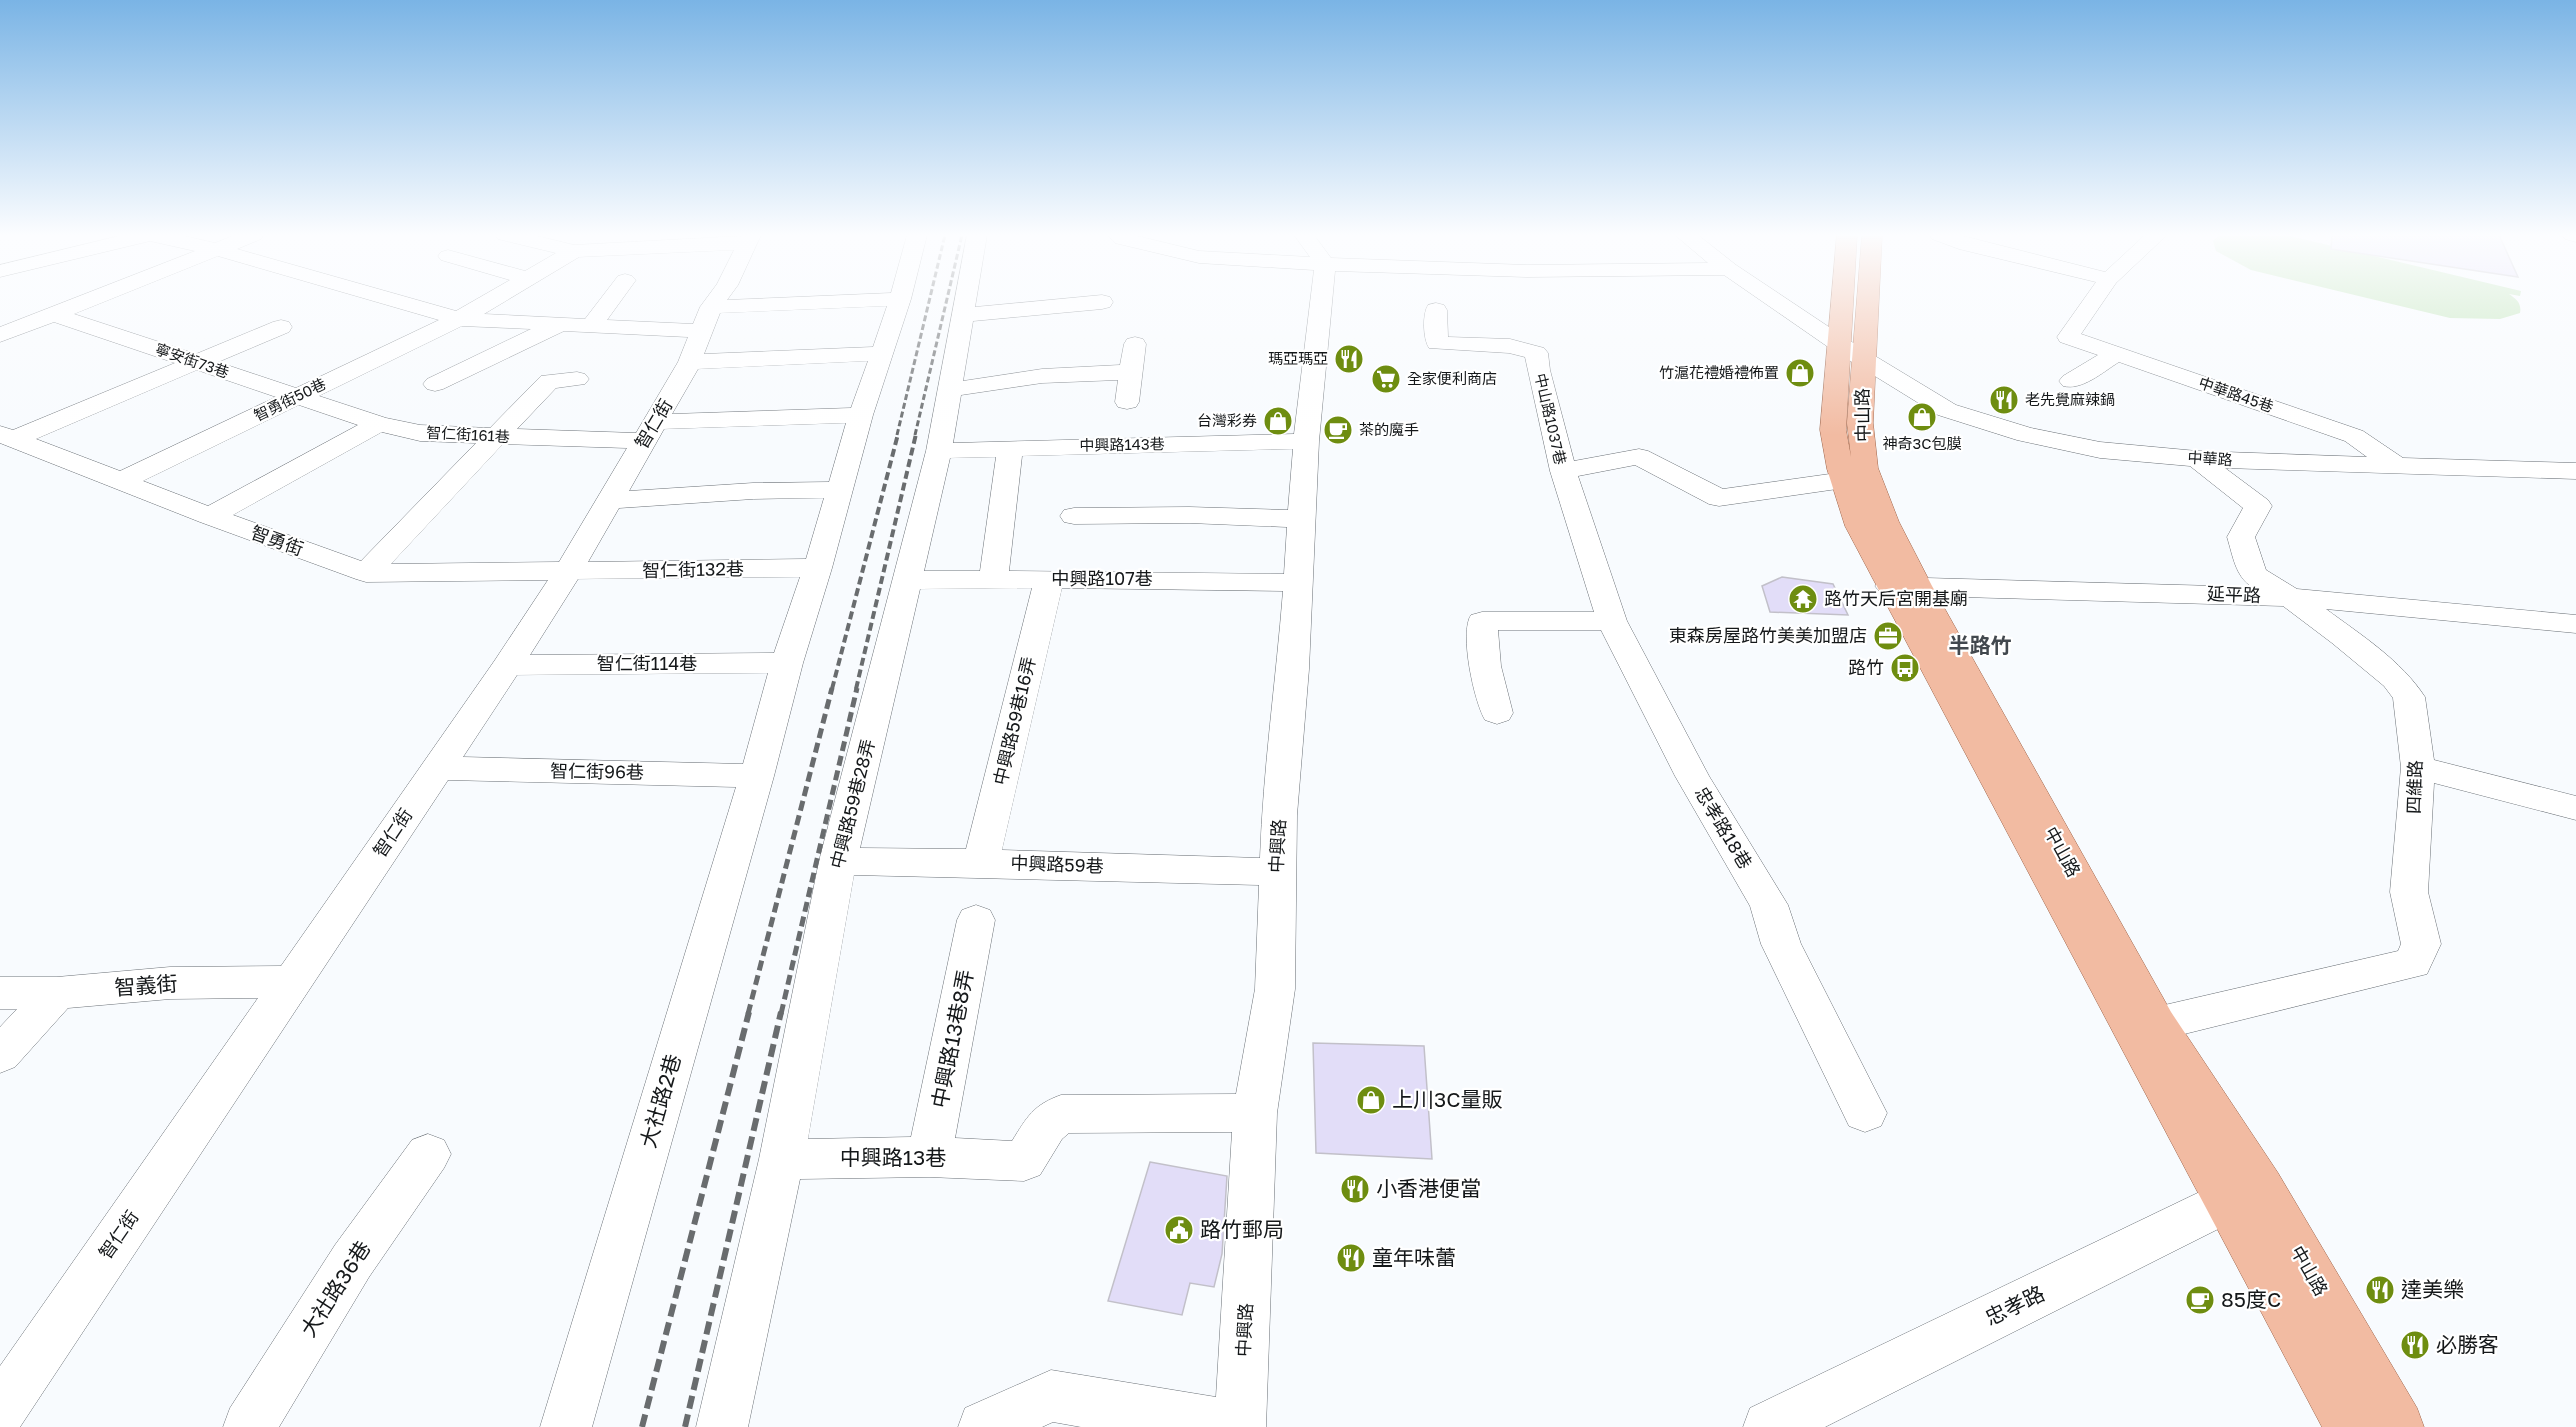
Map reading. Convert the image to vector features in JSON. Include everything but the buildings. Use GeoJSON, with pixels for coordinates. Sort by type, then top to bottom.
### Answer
{"type":"FeatureCollection","features":[{"type":"Feature","properties":{"kind":"main road","name":"中山路"},"geometry":{"type":"LineString","coordinates":[[1850,302],[1852,351],[1865,468],[1885,522],[1904,586],[2244,1195],[2383,1426]]}},
{"type":"Feature","properties":{"kind":"main road","name":"中山路"},"geometry":{"type":"LineString","coordinates":[[1861,302],[1852,351],[1833,430],[1840,469],[1859,526],[1904,586],[2156,1024],[2244,1195]]}},
{"type":"Feature","properties":{"kind":"street"},"geometry":{"type":"LineString","coordinates":[[0,335],[87,302]]}},
{"type":"Feature","properties":{"kind":"street"},"geometry":{"type":"LineString","coordinates":[[398,302],[459,319],[701,333],[882,353]]}},
{"type":"Feature","properties":{"kind":"street","name":"智勇街50巷"},"geometry":{"type":"LineString","coordinates":[[122,482],[459,319],[487,302]]}},
{"type":"Feature","properties":{"kind":"street"},"geometry":{"type":"LineString","coordinates":[[592,325],[609,302]]}},
{"type":"Feature","properties":{"kind":"street","name":"智仁街"},"geometry":{"type":"LineString","coordinates":[[0,1411],[14,1366],[292,982],[508,665],[611,500],[718,302]]}},
{"type":"Feature","properties":{"kind":"street"},"geometry":{"type":"LineString","coordinates":[[701,333],[845,302]]}},
{"type":"Feature","properties":{"kind":"street","name":"大社路2巷"},"geometry":{"type":"LineString","coordinates":[[566,1427],[757,776],[787,663],[818,568],[861,415],[899,302]]}},
{"type":"Feature","properties":{"kind":"street","name":"中興路59巷28弄"},"geometry":{"type":"LineString","coordinates":[[782,1159],[838,861],[939,451],[965,302]]}},
{"type":"Feature","properties":{"kind":"street"},"geometry":{"type":"LineString","coordinates":[[963,315],[1102,302]]}},
{"type":"Feature","properties":{"kind":"street","name":"中興路"},"geometry":{"type":"LineString","coordinates":[[1238,1427],[1255,1113],[1275,990],[1276,872],[1280,800],[1293,669],[1306,441],[1321,302]]}},
{"type":"Feature","properties":{"kind":"street","name":"中華路"},"geometry":{"type":"LineString","coordinates":[[1778,302],[1947,410],[2026,435],[2100,450],[2197,459],[2576,471]]}},
{"type":"Feature","properties":{"kind":"street","name":"中華路45巷"},"geometry":{"type":"LineString","coordinates":[[2093,302],[2068,337],[2354,436],[2398,466]]}},
{"type":"Feature","properties":{"kind":"street","name":"中山路1037巷"},"geometry":{"type":"LineString","coordinates":[[1436,310],[1437,343],[1510,346],[1536,353],[1538,370],[1563,471],[1585,542]]}},
{"type":"Feature","properties":{"kind":"street","name":"寧安街73巷"},"geometry":{"type":"LineString","coordinates":[[53,315],[297,396]]}},
{"type":"Feature","properties":{"kind":"street"},"geometry":{"type":"LineString","coordinates":[[435,384],[560,324]]}},
{"type":"Feature","properties":{"kind":"street"},"geometry":{"type":"LineString","coordinates":[[7,437],[281,327]]}},
{"type":"Feature","properties":{"kind":"street"},"geometry":{"type":"LineString","coordinates":[[1127,402],[1136,344]]}},
{"type":"Feature","properties":{"kind":"street"},"geometry":{"type":"LineString","coordinates":[[2071,381],[2117,354]]}},
{"type":"Feature","properties":{"kind":"street"},"geometry":{"type":"LineString","coordinates":[[949,390],[1042,376],[1131,372]]}},
{"type":"Feature","properties":{"kind":"street"},"geometry":{"type":"LineString","coordinates":[[366,573],[549,381],[577,379]]}},
{"type":"Feature","properties":{"kind":"street","name":"智仁街161巷"},"geometry":{"type":"LineString","coordinates":[[297,396],[379,424],[420,433],[497,438],[649,432],[861,415]]}},
{"type":"Feature","properties":{"kind":"street"},"geometry":{"type":"LineString","coordinates":[[210,516],[379,424]]}},
{"type":"Feature","properties":{"kind":"street","name":"智勇街"},"geometry":{"type":"LineString","coordinates":[[7,437],[210,516],[366,573],[568,572]]}},
{"type":"Feature","properties":{"kind":"street","name":"中興路143巷"},"geometry":{"type":"LineString","coordinates":[[939,451],[1306,441]]}},
{"type":"Feature","properties":{"kind":"street"},"geometry":{"type":"LineString","coordinates":[[994,578],[1010,448]]}},
{"type":"Feature","properties":{"kind":"street"},"geometry":{"type":"LineString","coordinates":[[1563,471],[1640,457],[1719,498],[1844,480]]}},
{"type":"Feature","properties":{"kind":"street","name":"四維路"},"geometry":{"type":"LineString","coordinates":[[2156,1024],[2413,963],[2421,944],[2409,892],[2418,767],[2409,697],[2395,679],[2352,643],[2290,597],[2253,575],[2241,537],[2258,506],[2197,459]]}},
{"type":"Feature","properties":{"kind":"street"},"geometry":{"type":"LineString","coordinates":[[611,500],[753,491],[839,490]]}},
{"type":"Feature","properties":{"kind":"street"},"geometry":{"type":"LineString","coordinates":[[1074,516],[1189,515],[1300,519]]}},
{"type":"Feature","properties":{"kind":"street","name":"忠孝路18巷"},"geometry":{"type":"LineString","coordinates":[[1585,542],[1612,621],[1692,776],[1769,905],[1781,944],[1864,1113]]}},
{"type":"Feature","properties":{"kind":"street","name":"智仁街132巷"},"geometry":{"type":"LineString","coordinates":[[568,572],[818,568]]}},
{"type":"Feature","properties":{"kind":"street","name":"中興路107巷"},"geometry":{"type":"LineString","coordinates":[[908,580],[994,578],[1297,582]]}},
{"type":"Feature","properties":{"kind":"street","name":"中興路59巷16弄"},"geometry":{"type":"LineString","coordinates":[[981,862],[1049,579]]}},
{"type":"Feature","properties":{"kind":"street","name":"延平路"},"geometry":{"type":"LineString","coordinates":[[1904,586],[2290,597],[2576,624]]}},
{"type":"Feature","properties":{"kind":"street"},"geometry":{"type":"LineString","coordinates":[[1497,713],[1485,666],[1482,621],[1612,621]]}},
{"type":"Feature","properties":{"kind":"street","name":"智仁街114巷"},"geometry":{"type":"LineString","coordinates":[[508,665],[787,663]]}},
{"type":"Feature","properties":{"kind":"street"},"geometry":{"type":"LineString","coordinates":[[2418,767],[2576,808]]}},
{"type":"Feature","properties":{"kind":"street","name":"智仁街96巷"},"geometry":{"type":"LineString","coordinates":[[438,768],[757,776]]}},
{"type":"Feature","properties":{"kind":"street","name":"中興路59巷"},"geometry":{"type":"LineString","coordinates":[[838,861],[981,862],[1276,872]]}},
{"type":"Feature","properties":{"kind":"street","name":"中興路13巷8弄"},"geometry":{"type":"LineString","coordinates":[[929,1157],[976,920]]}},
{"type":"Feature","properties":{"kind":"street","name":"智義街"},"geometry":{"type":"LineString","coordinates":[[0,993],[57,993],[170,983],[292,982]]}},
{"type":"Feature","properties":{"kind":"street"},"geometry":{"type":"LineString","coordinates":[[0,1055],[57,993]]}},
{"type":"Feature","properties":{"kind":"street","name":"中興路13巷"},"geometry":{"type":"LineString","coordinates":[[782,1159],[929,1157],[1024,1161],[1046,1125],[1061,1114],[1255,1113]]}},
{"type":"Feature","properties":{"kind":"street","name":"大社路36巷"},"geometry":{"type":"LineString","coordinates":[[249,1427],[352,1261],[428,1154]]}},
{"type":"Feature","properties":{"kind":"street"},"geometry":{"type":"LineString","coordinates":[[722,1427],[782,1159]]}},
{"type":"Feature","properties":{"kind":"street","name":"忠孝路"},"geometry":{"type":"LineString","coordinates":[[1769,1427],[2244,1195]]}},
{"type":"Feature","properties":{"kind":"street"},"geometry":{"type":"LineString","coordinates":[[984,1427],[1051,1396],[1238,1427]]}},
{"type":"Feature","properties":{"kind":"green space"},"geometry":{"type":"Polygon","coordinates":[[[2382,302],[2517,302],[2520,310],[2520,313],[2500,319],[2450,318],[2382,302]]]}},
{"type":"Feature","properties":{"kind":"railway"},"geometry":{"type":"LineString","coordinates":[[897,435],[929,302]]}},
{"type":"Feature","properties":{"kind":"railway"},"geometry":{"type":"LineString","coordinates":[[915,435],[946,302]]}},
{"type":"Feature","properties":{"kind":"railway"},"geometry":{"type":"LineString","coordinates":[[832,689],[898,434]]}},
{"type":"Feature","properties":{"kind":"railway"},"geometry":{"type":"LineString","coordinates":[[856,689],[916,434]]}},
{"type":"Feature","properties":{"kind":"railway"},"geometry":{"type":"LineString","coordinates":[[748,1014],[832,688]]}},
{"type":"Feature","properties":{"kind":"railway"},"geometry":{"type":"LineString","coordinates":[[781,1014],[857,688]]}},
{"type":"Feature","properties":{"kind":"railway"},"geometry":{"type":"LineString","coordinates":[[642,1427],[749,1012]]}},
{"type":"Feature","properties":{"kind":"railway"},"geometry":{"type":"LineString","coordinates":[[685,1427],[781,1012]]}},
{"type":"Feature","properties":{"kind":"place","name":"瑪亞瑪亞"},"geometry":{"type":"Point","coordinates":[1349,359]}},
{"type":"Feature","properties":{"kind":"place","name":"竹滬花禮婚禮佈置"},"geometry":{"type":"Point","coordinates":[1800,373]}},
{"type":"Feature","properties":{"kind":"place","name":"全家便利商店"},"geometry":{"type":"Point","coordinates":[1386,379]}},
{"type":"Feature","properties":{"kind":"place","name":"老先覺麻辣鍋"},"geometry":{"type":"Point","coordinates":[2004,400]}},
{"type":"Feature","properties":{"kind":"place","name":"神奇3C包膜"},"geometry":{"type":"Point","coordinates":[1922,417]}},
{"type":"Feature","properties":{"kind":"place","name":"台灣彩券"},"geometry":{"type":"Point","coordinates":[1278,421]}},
{"type":"Feature","properties":{"kind":"place","name":"茶的魔手"},"geometry":{"type":"Point","coordinates":[1338,430]}},
{"type":"Feature","properties":{"kind":"place","name":"路竹天后宮開基廟"},"geometry":{"type":"Point","coordinates":[1803,599]}},
{"type":"Feature","properties":{"kind":"place","name":"東森房屋路竹美美加盟店"},"geometry":{"type":"Point","coordinates":[1888,636]}},
{"type":"Feature","properties":{"kind":"place","name":"路竹"},"geometry":{"type":"Point","coordinates":[1905,668]}},
{"type":"Feature","properties":{"kind":"place","name":"上川3C量販"},"geometry":{"type":"Point","coordinates":[1371,1100]}},
{"type":"Feature","properties":{"kind":"place","name":"小香港便當"},"geometry":{"type":"Point","coordinates":[1355,1189]}},
{"type":"Feature","properties":{"kind":"place","name":"路竹郵局"},"geometry":{"type":"Point","coordinates":[1179,1230]}},
{"type":"Feature","properties":{"kind":"place","name":"童年味蕾"},"geometry":{"type":"Point","coordinates":[1351,1258]}},
{"type":"Feature","properties":{"kind":"place","name":"達美樂"},"geometry":{"type":"Point","coordinates":[2380,1290]}},
{"type":"Feature","properties":{"kind":"place","name":"85度C"},"geometry":{"type":"Point","coordinates":[2200,1300]}},
{"type":"Feature","properties":{"kind":"place","name":"必勝客"},"geometry":{"type":"Point","coordinates":[2415,1345]}},
{"type":"Feature","properties":{"kind":"district","name":"半路竹"},"geometry":{"type":"Point","coordinates":[1980,646]}}]}
